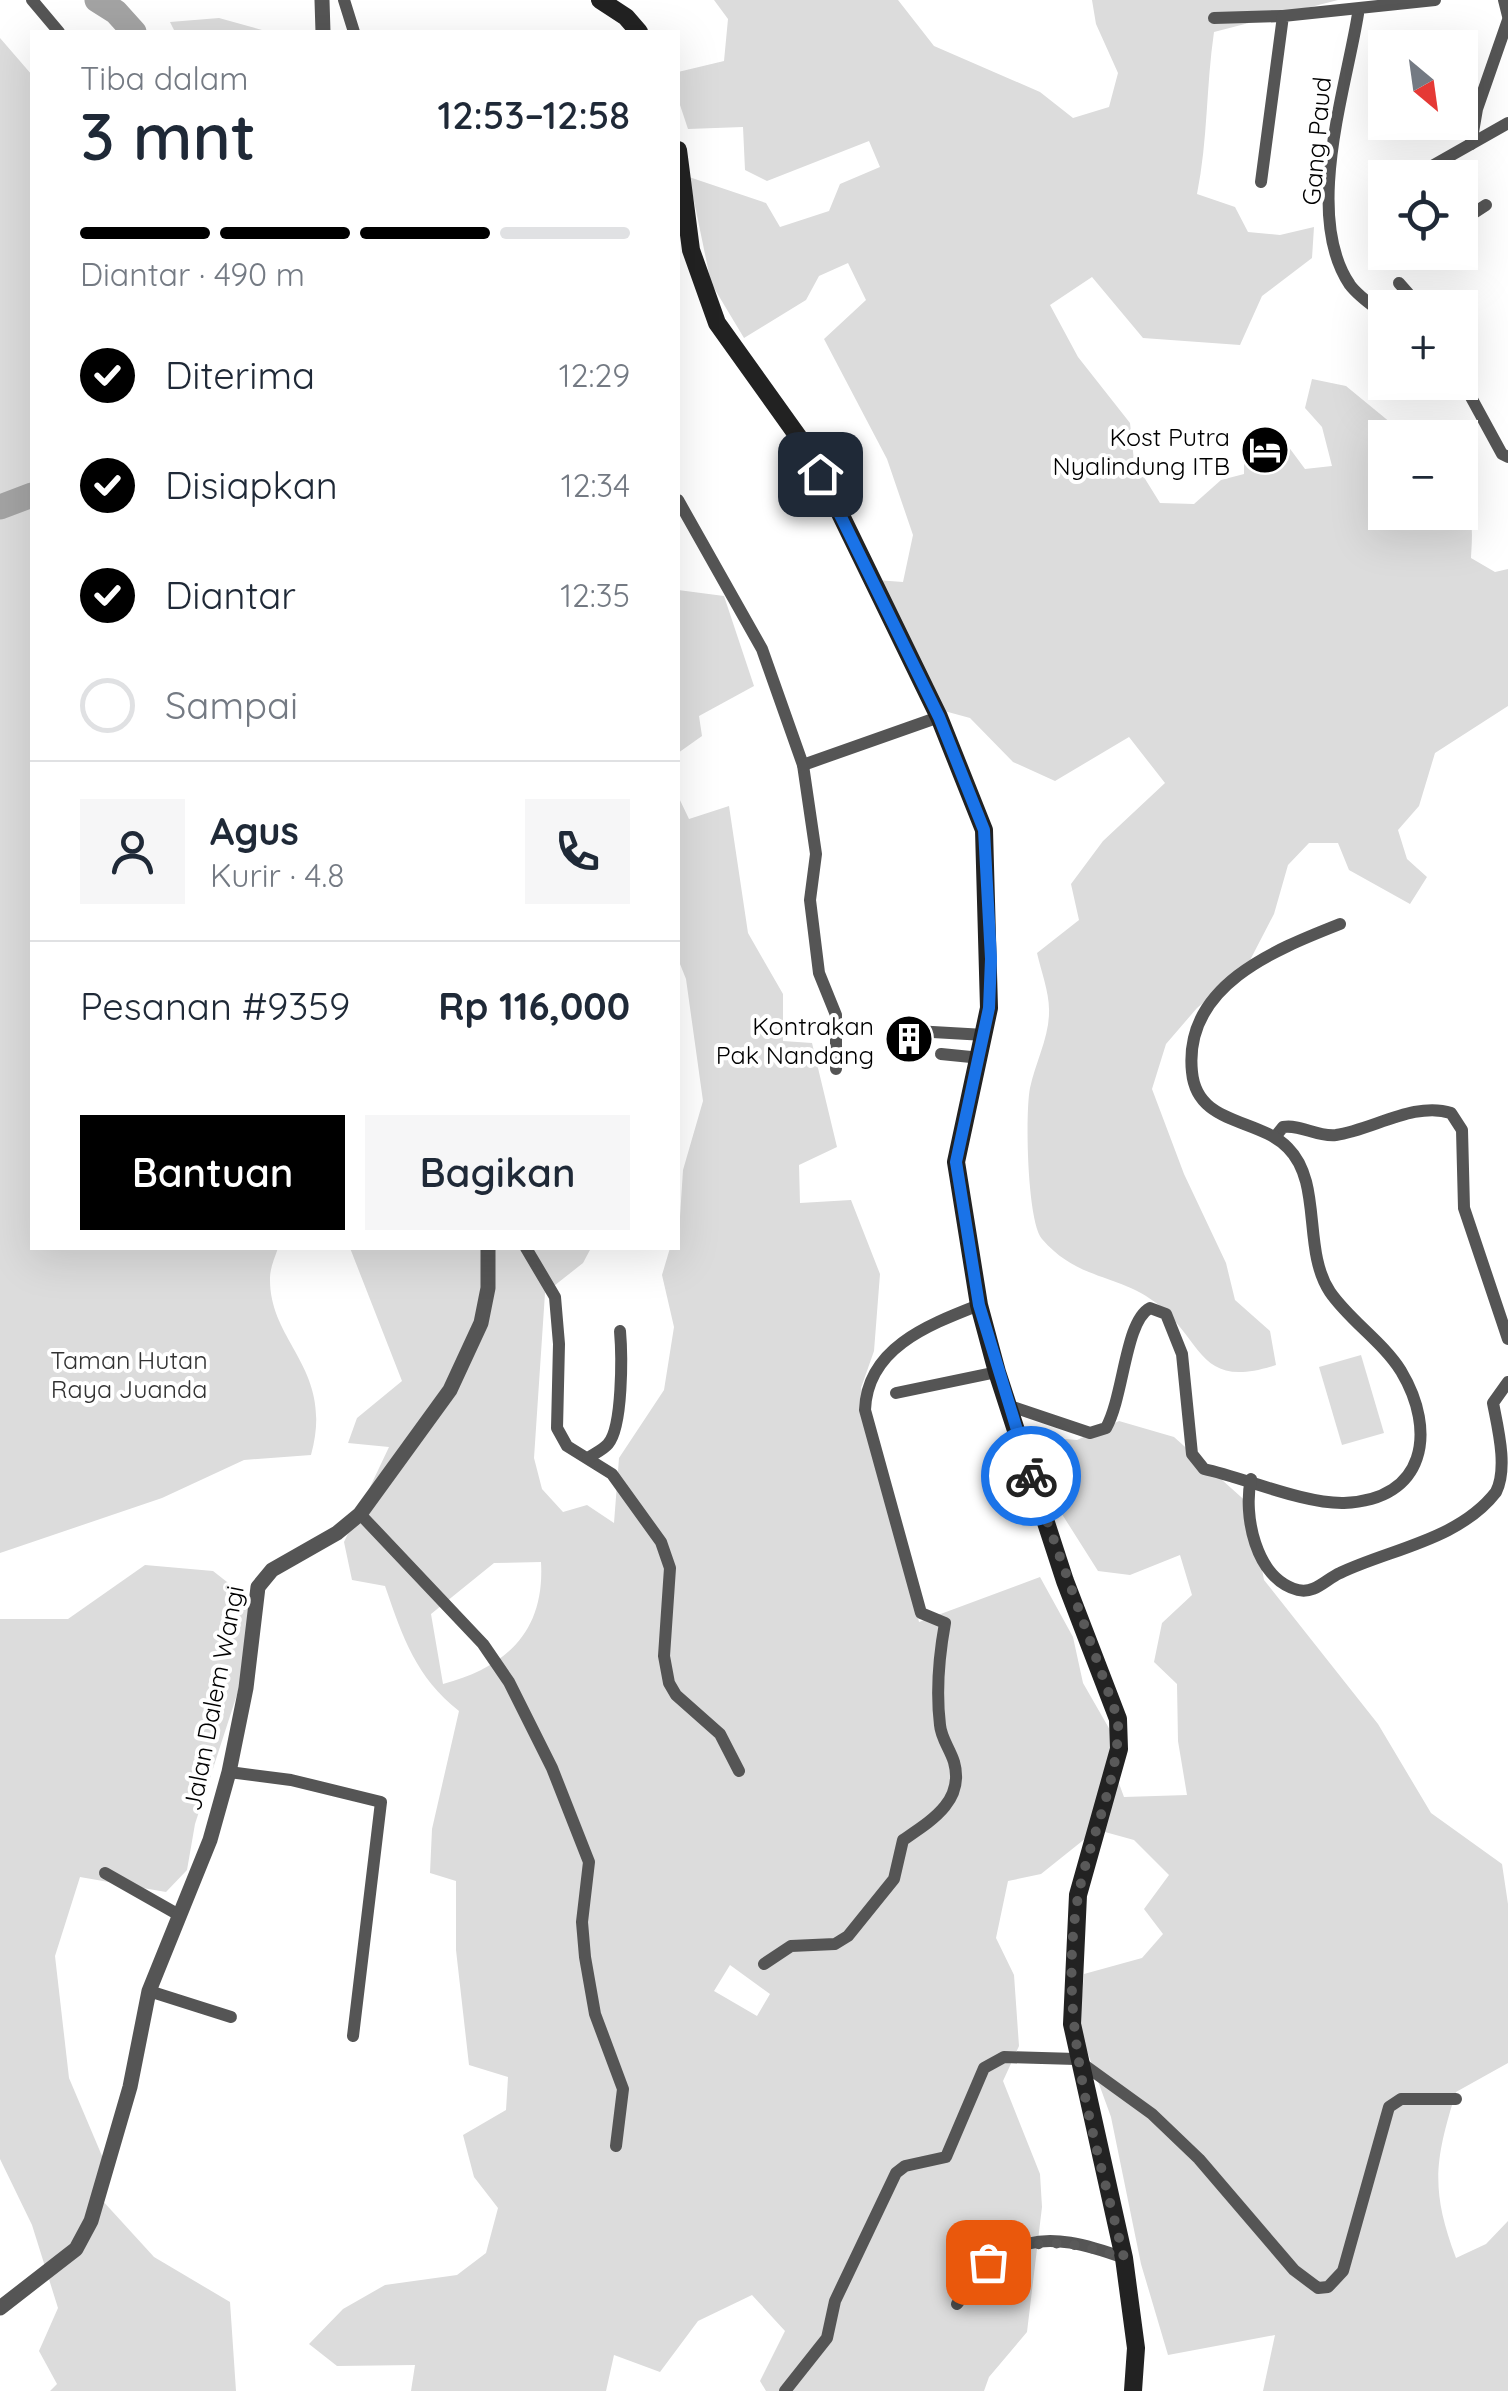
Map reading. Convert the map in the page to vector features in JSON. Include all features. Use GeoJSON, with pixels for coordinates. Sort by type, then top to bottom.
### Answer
{"type":"FeatureCollection","features":[{"type":"Feature","properties":{"kind":"main road"},"geometry":{"type":"LineString","coordinates":[[600,0],[626,17],[637,30]]}},
{"type":"Feature","properties":{"kind":"main road"},"geometry":{"type":"LineString","coordinates":[[680,164],[692,250],[718,323],[806,449],[939,717],[984,830],[991,959],[986,1035],[957,1140],[956,1162],[979,1305],[997,1372],[1065,1581],[1118,1719],[1119,1749],[1078,1895],[1072,2024],[1076,2059],[1124,2258],[1136,2348],[1133,2391]]}},
{"type":"Feature","properties":{"kind":"street"},"geometry":{"type":"LineString","coordinates":[[32,0],[57,30]]}},
{"type":"Feature","properties":{"kind":"street"},"geometry":{"type":"LineString","coordinates":[[312,0],[322,27]]}},
{"type":"Feature","properties":{"kind":"street"},"geometry":{"type":"LineString","coordinates":[[322,0],[322,27]]}},
{"type":"Feature","properties":{"kind":"street"},"geometry":{"type":"LineString","coordinates":[[344,0],[353,30]]}},
{"type":"Feature","properties":{"kind":"street"},"geometry":{"type":"LineString","coordinates":[[1214,18],[1366,11],[1436,0]]}},
{"type":"Feature","properties":{"kind":"street"},"geometry":{"type":"LineString","coordinates":[[1471,144],[1477,109],[1508,18],[1504,0]]}},
{"type":"Feature","properties":{"kind":"street","name":"Gang Paud"},"geometry":{"type":"LineString","coordinates":[[1366,11],[1335,124],[1332,230],[1349,284],[1368,300]]}},
{"type":"Feature","properties":{"kind":"street"},"geometry":{"type":"LineString","coordinates":[[1261,182],[1283,16]]}},
{"type":"Feature","properties":{"kind":"street"},"geometry":{"type":"LineString","coordinates":[[1443,160],[1508,123]]}},
{"type":"Feature","properties":{"kind":"street"},"geometry":{"type":"LineString","coordinates":[[1478,210],[1486,205]]}},
{"type":"Feature","properties":{"kind":"street"},"geometry":{"type":"LineString","coordinates":[[1399,283],[1405,290]]}},
{"type":"Feature","properties":{"kind":"street"},"geometry":{"type":"LineString","coordinates":[[1473,400],[1502,454],[1508,458]]}},
{"type":"Feature","properties":{"kind":"street"},"geometry":{"type":"LineString","coordinates":[[680,504],[762,649],[802,765],[816,854],[810,900],[819,973],[836,1015],[836,1070]]}},
{"type":"Feature","properties":{"kind":"street"},"geometry":{"type":"LineString","coordinates":[[802,765],[939,717]]}},
{"type":"Feature","properties":{"kind":"street"},"geometry":{"type":"LineString","coordinates":[[1007,1405],[1090,1433],[1106,1428],[1125,1377],[1132,1327],[1144,1310],[1158,1309],[1177,1335],[1192,1454],[1204,1468],[1344,1502],[1391,1490],[1406,1479],[1423,1439],[1418,1408],[1402,1373],[1384,1348],[1330,1291],[1317,1260],[1302,1170],[1290,1150],[1275,1137],[1219,1115],[1205,1104],[1192,1069],[1199,1019],[1212,997],[1282,947],[1340,924]]}},
{"type":"Feature","properties":{"kind":"street"},"geometry":{"type":"LineString","coordinates":[[915,1030],[986,1035]]}},
{"type":"Feature","properties":{"kind":"street"},"geometry":{"type":"LineString","coordinates":[[941,1054],[981,1058]]}},
{"type":"Feature","properties":{"kind":"street"},"geometry":{"type":"LineString","coordinates":[[1275,1137],[1283,1126],[1334,1135],[1427,1111],[1451,1113],[1462,1130],[1464,1208],[1508,1339]]}},
{"type":"Feature","properties":{"kind":"street","name":"Jalan Dalem Wangi"},"geometry":{"type":"LineString","coordinates":[[0,2308],[58,2264],[87,2234],[130,2087],[149,1991],[210,1840],[228,1772],[263,1577],[337,1533],[360,1514],[425,1426],[467,1360],[488,1288],[488,1250]]}},
{"type":"Feature","properties":{"kind":"street"},"geometry":{"type":"LineString","coordinates":[[527,1250],[554,1298],[560,1344],[557,1428],[567,1446],[612,1474],[661,1542],[670,1568],[664,1656],[669,1683],[676,1695],[720,1734],[739,1771]]}},
{"type":"Feature","properties":{"kind":"street"},"geometry":{"type":"LineString","coordinates":[[764,1964],[791,1946],[835,1944],[848,1936],[894,1879],[903,1840],[936,1817],[956,1788],[952,1757],[940,1729],[940,1652],[945,1623],[922,1613],[865,1410],[866,1390],[878,1366],[898,1345],[933,1323],[979,1305]]}},
{"type":"Feature","properties":{"kind":"street"},"geometry":{"type":"LineString","coordinates":[[588,1458],[610,1442],[616,1421],[622,1358],[620,1331]]}},
{"type":"Feature","properties":{"kind":"street"},"geometry":{"type":"LineString","coordinates":[[896,1393],[997,1372]]}},
{"type":"Feature","properties":{"kind":"street"},"geometry":{"type":"LineString","coordinates":[[1251,1479],[1247,1520],[1268,1564],[1284,1582],[1300,1591],[1317,1588],[1340,1573],[1406,1551],[1468,1516],[1497,1491],[1505,1464],[1493,1403],[1508,1382]]}},
{"type":"Feature","properties":{"kind":"street"},"geometry":{"type":"LineString","coordinates":[[360,1514],[459,1613],[483,1644],[509,1682],[552,1768],[589,1862],[582,1922],[585,1957],[594,2014],[623,2090],[616,2146]]}},
{"type":"Feature","properties":{"kind":"street"},"geometry":{"type":"LineString","coordinates":[[228,1772],[291,1780],[381,1802],[352,2036]]}},
{"type":"Feature","properties":{"kind":"street"},"geometry":{"type":"LineString","coordinates":[[105,1873],[179,1915]]}},
{"type":"Feature","properties":{"kind":"street"},"geometry":{"type":"LineString","coordinates":[[149,1991],[231,2016]]}},
{"type":"Feature","properties":{"kind":"street"},"geometry":{"type":"LineString","coordinates":[[785,2391],[827,2338],[835,2302],[896,2173],[905,2166],[946,2156],[984,2068],[1004,2058],[1076,2059],[1152,2114],[1188,2148],[1294,2270],[1318,2288],[1328,2287],[1343,2271],[1389,2106],[1401,2098],[1456,2099]]}},
{"type":"Feature","properties":{"kind":"street"},"geometry":{"type":"LineString","coordinates":[[957,2304],[988,2262],[1011,2248],[1071,2242],[1124,2258]]}},
{"type":"Feature","properties":{"kind":"green space"},"geometry":{"type":"Polygon","coordinates":[[[714,0],[898,0],[934,46],[1040,92],[1073,118],[1109,107],[1118,73],[1096,24],[1092,0],[1338,0],[1214,32],[1197,194],[1235,207],[1248,232],[1280,235],[1314,227],[1312,258],[1262,296],[1240,345],[1143,338],[1092,277],[1050,305],[1078,357],[1130,423],[1134,461],[1160,503],[1194,504],[1221,480],[1244,474],[1244,450],[1285,442],[1305,469],[1332,466],[1322,427],[1305,408],[1312,379],[1346,386],[1387,420],[1368,420],[1368,530],[1472,530],[1471,558],[1495,572],[1508,569],[1508,706],[1435,753],[1419,806],[1398,830],[1407,859],[1427,877],[1410,904],[1349,870],[1338,843],[1309,843],[1288,865],[1274,914],[1246,968],[1197,1008],[1166,1044],[1152,1089],[1184,1174],[1226,1263],[1235,1300],[1270,1331],[1276,1365],[1232,1372],[1218,1367],[1206,1359],[1160,1306],[1145,1295],[1070,1263],[1042,1239],[1037,1229],[1028,1166],[1028,1101],[1049,1013],[1037,953],[1079,920],[1071,884],[1103,841],[1165,783],[1129,737],[1055,781],[1013,762],[970,718],[937,709],[876,580],[903,582],[913,535],[887,459],[824,339],[866,300],[848,263],[819,276],[806,300],[744,338],[711,283],[689,177],[766,203],[780,227],[829,211],[840,184],[880,167],[869,141],[767,181],[745,170],[743,127],[688,129],[680,105],[680,72],[724,61],[728,19],[714,0]]]}},
{"type":"Feature","properties":{"kind":"green space"},"geometry":{"type":"Polygon","coordinates":[[[219,18],[262,30],[174,30],[170,22],[219,18]]]}},
{"type":"Feature","properties":{"kind":"green space","name":"Taman Hutan Raya Juanda"},"geometry":{"type":"Polygon","coordinates":[[[0,38],[30,73],[30,1250],[277,1250],[270,1274],[272,1301],[308,1378],[315,1400],[316,1425],[311,1455],[244,1460],[162,1498],[0,1553],[0,38]]]}},
{"type":"Feature","properties":{"kind":"green space"},"geometry":{"type":"Polygon","coordinates":[[[680,590],[724,596],[754,686],[699,716],[702,736],[680,752],[680,590]]]}},
{"type":"Feature","properties":{"kind":"green space"},"geometry":{"type":"Polygon","coordinates":[[[680,800],[689,819],[729,806],[748,933],[783,994],[783,1041],[812,1043],[837,1147],[799,1165],[800,1203],[851,1200],[880,1274],[874,1351],[861,1388],[919,1622],[1040,1577],[1073,1637],[1083,1683],[1114,1737],[1114,1770],[1124,1797],[1187,1795],[1178,1741],[1177,1684],[1154,1662],[1162,1623],[1192,1595],[1180,1555],[1130,1575],[1098,1571],[1060,1511],[1030,1436],[1077,1440],[1119,1421],[1174,1437],[1250,1505],[1264,1580],[1378,1724],[1431,1813],[1502,1864],[1508,1904],[1508,2063],[1456,2092],[1443,2137],[1438,2175],[1442,2213],[1456,2258],[1486,2244],[1508,2221],[1508,2391],[1263,2391],[1275,2335],[1168,2355],[1141,2264],[1111,2117],[1079,2029],[1084,1974],[1142,1958],[1163,1934],[1144,1909],[1169,1875],[1134,1840],[1105,1832],[1086,1838],[1041,1874],[1008,1881],[996,1938],[1014,1975],[1019,2046],[1003,2081],[1040,2174],[1042,2207],[1027,2332],[989,2377],[984,2391],[766,2391],[760,2381],[785,2331],[752,2295],[698,2321],[660,2372],[614,2355],[606,2391],[411,2391],[415,2365],[337,2366],[309,2344],[343,2309],[385,2285],[457,2275],[486,2253],[498,2208],[474,2177],[463,2135],[506,2110],[508,2077],[469,2065],[456,1950],[456,1881],[430,1873],[432,1829],[459,1711],[421,1670],[385,1586],[352,1580],[344,1542],[389,1447],[348,1443],[357,1418],[402,1381],[351,1250],[590,1250],[583,1263],[545,1293],[534,1458],[542,1489],[563,1512],[587,1505],[614,1523],[619,1458],[664,1390],[674,1327],[662,1275],[669,1250],[680,1250],[683,1170],[703,1101],[686,979],[680,964],[680,800]],[[541,1562],[494,1563],[431,1614],[443,1684],[486,1667],[518,1642],[529,1626],[541,1586],[541,1562]],[[730,1965],[714,1991],[757,2016],[770,1994],[730,1965]]]}},
{"type":"Feature","properties":{"kind":"green space"},"geometry":{"type":"Polygon","coordinates":[[[1361,1355],[1384,1433],[1342,1445],[1319,1367],[1361,1355]]]}},
{"type":"Feature","properties":{"kind":"green space"},"geometry":{"type":"Polygon","coordinates":[[[145,1565],[213,1571],[250,1600],[244,1673],[195,1824],[187,1870],[166,1892],[80,1877],[55,1956],[69,2078],[105,2163],[101,2199],[154,2257],[230,2302],[236,2391],[50,2391],[57,2384],[39,2351],[58,2308],[32,2225],[0,2159],[0,1619],[68,1619],[145,1565]]]}},
{"type":"Feature","properties":{"kind":"waterway"},"geometry":{"type":"LineString","coordinates":[[97,0],[116,12],[132,30]]}},
{"type":"Feature","properties":{"kind":"waterway"},"geometry":{"type":"LineString","coordinates":[[0,507],[30,496]]}},
{"type":"Feature","properties":{"kind":"way so far"},"geometry":{"type":"LineString","coordinates":[[988,2262],[1011,2248],[1032,2243],[1071,2242],[1124,2258],[1076,2059],[1072,2024],[1078,1895],[1119,1749],[1118,1719],[1065,1581],[1031,1476]]}},
{"type":"Feature","properties":{"kind":"place","name":"Kost Putra Nyalindung ITB"},"geometry":{"type":"Point","coordinates":[1265,450]}},
{"type":"Feature","properties":{"kind":"place","name":"Kontrakan Pak Nandang"},"geometry":{"type":"Point","coordinates":[909,1039]}},
{"type":"Feature","properties":{"kind":"route"},"geometry":{"type":"LineString","coordinates":[[820,474],[939,717],[984,830],[991,959],[989,1008],[981,1058],[957,1140],[956,1162],[979,1305],[1031,1476]]}}]}
